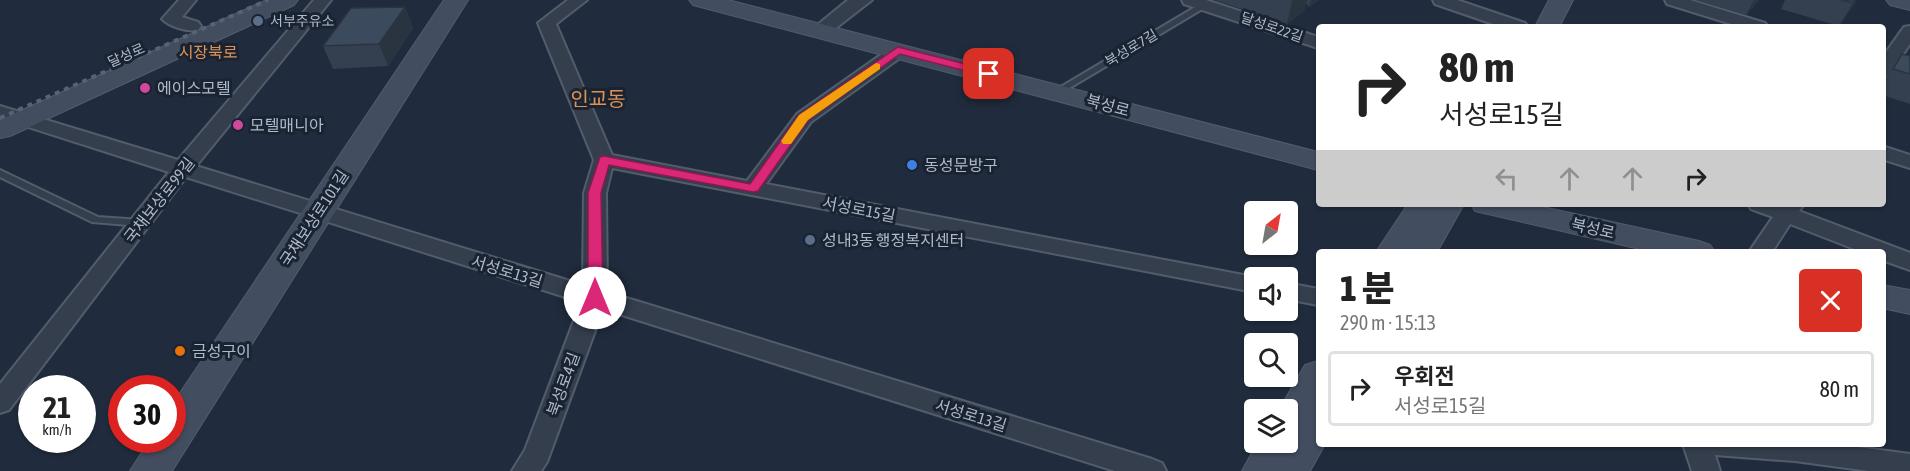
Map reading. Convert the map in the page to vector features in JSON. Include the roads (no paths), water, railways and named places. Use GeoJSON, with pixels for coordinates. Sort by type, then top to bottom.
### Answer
{"type":"FeatureCollection","features":[{"type":"Feature","properties":{"kind":"street"},"geometry":{"type":"LineString","coordinates":[[188,0],[171,19],[192,26]]}},
{"type":"Feature","properties":{"kind":"street","name":"달성로"},"geometry":{"type":"LineString","coordinates":[[8,114],[251,0]]}},
{"type":"Feature","properties":{"kind":"street"},"geometry":{"type":"LineString","coordinates":[[0,130],[8,114],[286,0]]}},
{"type":"Feature","properties":{"kind":"street","name":"국채보상로99길"},"geometry":{"type":"LineString","coordinates":[[0,403],[182,169],[323,0]]}},
{"type":"Feature","properties":{"kind":"street","name":"국채보상로101길"},"geometry":{"type":"LineString","coordinates":[[186,416],[456,0]]}},
{"type":"Feature","properties":{"kind":"street"},"geometry":{"type":"LineString","coordinates":[[579,0],[547,23],[604,160]]}},
{"type":"Feature","properties":{"kind":"street","name":"북성로"},"geometry":{"type":"LineString","coordinates":[[701,0],[1058,91],[1316,160]]}},
{"type":"Feature","properties":{"kind":"street"},"geometry":{"type":"LineString","coordinates":[[821,31],[854,4],[864,0]]}},
{"type":"Feature","properties":{"kind":"street"},"geometry":{"type":"LineString","coordinates":[[1442,0],[1511,24]]}},
{"type":"Feature","properties":{"kind":"street"},"geometry":{"type":"LineString","coordinates":[[1549,24],[1561,0]]}},
{"type":"Feature","properties":{"kind":"street"},"geometry":{"type":"LineString","coordinates":[[1673,0],[1749,24]]}},
{"type":"Feature","properties":{"kind":"street"},"geometry":{"type":"LineString","coordinates":[[1898,0],[1910,3]]}},
{"type":"Feature","properties":{"kind":"street","name":"달성로22길"},"geometry":{"type":"LineString","coordinates":[[1198,2],[1316,42]]}},
{"type":"Feature","properties":{"kind":"street"},"geometry":{"type":"LineString","coordinates":[[1888,69],[1910,31]]}},
{"type":"Feature","properties":{"kind":"street"},"geometry":{"type":"LineString","coordinates":[[753,188],[804,118],[898,51]]}},
{"type":"Feature","properties":{"kind":"street","name":"서성로13길"},"geometry":{"type":"LineString","coordinates":[[8,114],[1152,471]]}},
{"type":"Feature","properties":{"kind":"street"},"geometry":{"type":"LineString","coordinates":[[1886,153],[1910,162]]}},
{"type":"Feature","properties":{"kind":"street","name":"서성로15길"},"geometry":{"type":"LineString","coordinates":[[604,160],[1244,282]]}},
{"type":"Feature","properties":{"kind":"street","name":"북성로4길"},"geometry":{"type":"LineString","coordinates":[[526,471],[537,454],[595,298],[595,193],[604,160]]}},
{"type":"Feature","properties":{"kind":"street"},"geometry":{"type":"LineString","coordinates":[[1394,249],[1421,207]]}},
{"type":"Feature","properties":{"kind":"street"},"geometry":{"type":"LineString","coordinates":[[1423,249],[1447,207]]}},
{"type":"Feature","properties":{"kind":"street","name":"북성로"},"geometry":{"type":"LineString","coordinates":[[1499,207],[1686,249]]}},
{"type":"Feature","properties":{"kind":"street"},"geometry":{"type":"LineString","coordinates":[[1762,249],[1789,209],[1880,249]]}},
{"type":"Feature","properties":{"kind":"street"},"geometry":{"type":"LineString","coordinates":[[1886,251],[1910,262]]}},
{"type":"Feature","properties":{"kind":"street"},"geometry":{"type":"LineString","coordinates":[[1298,293],[1316,297]]}},
{"type":"Feature","properties":{"kind":"street"},"geometry":{"type":"LineString","coordinates":[[1886,297],[1910,302]]}},
{"type":"Feature","properties":{"kind":"street"},"geometry":{"type":"LineString","coordinates":[[1298,410],[1316,378]]}},
{"type":"Feature","properties":{"kind":"street"},"geometry":{"type":"LineString","coordinates":[[1289,471],[1316,426]]}},
{"type":"Feature","properties":{"kind":"street"},"geometry":{"type":"LineString","coordinates":[[1698,447],[1706,471]]}},
{"type":"Feature","properties":{"kind":"street"},"geometry":{"type":"LineString","coordinates":[[1794,447],[1910,465]]}},
{"type":"Feature","properties":{"kind":"street","name":"국채보상로101길"},"geometry":{"type":"LineString","coordinates":[[150,471],[162,453]]}},
{"type":"Feature","properties":{"kind":"street"},"geometry":{"type":"LineString","coordinates":[[1262,471],[1273,453]]}},
{"type":"Feature","properties":{"kind":"lane","name":"북성로7길"},"geometry":{"type":"LineString","coordinates":[[1058,91],[1198,2]]}},
{"type":"Feature","properties":{"kind":"lane"},"geometry":{"type":"LineString","coordinates":[[0,173],[96,220],[141,222]]}},
{"type":"Feature","properties":{"kind":"railway"},"geometry":{"type":"LineString","coordinates":[[0,118],[268,0]]}},
{"type":"Feature","properties":{"kind":"place","name":"서부주유소"},"geometry":{"type":"Point","coordinates":[258,21]}},
{"type":"Feature","properties":{"kind":"place","name":"에이스모텔"},"geometry":{"type":"Point","coordinates":[145,88]}},
{"type":"Feature","properties":{"kind":"place","name":"모텔매니아"},"geometry":{"type":"Point","coordinates":[238,125]}},
{"type":"Feature","properties":{"kind":"place","name":"동성문방구"},"geometry":{"type":"Point","coordinates":[912,165]}},
{"type":"Feature","properties":{"kind":"place","name":"성내3동 행정복지센터"},"geometry":{"type":"Point","coordinates":[810,240]}},
{"type":"Feature","properties":{"kind":"place","name":"금성구이"},"geometry":{"type":"Point","coordinates":[180,351]}},
{"type":"Feature","properties":{"kind":"district","name":"시장북로"},"geometry":{"type":"Point","coordinates":[208,52]}},
{"type":"Feature","properties":{"kind":"district","name":"인교동"},"geometry":{"type":"Point","coordinates":[598,98]}}]}
